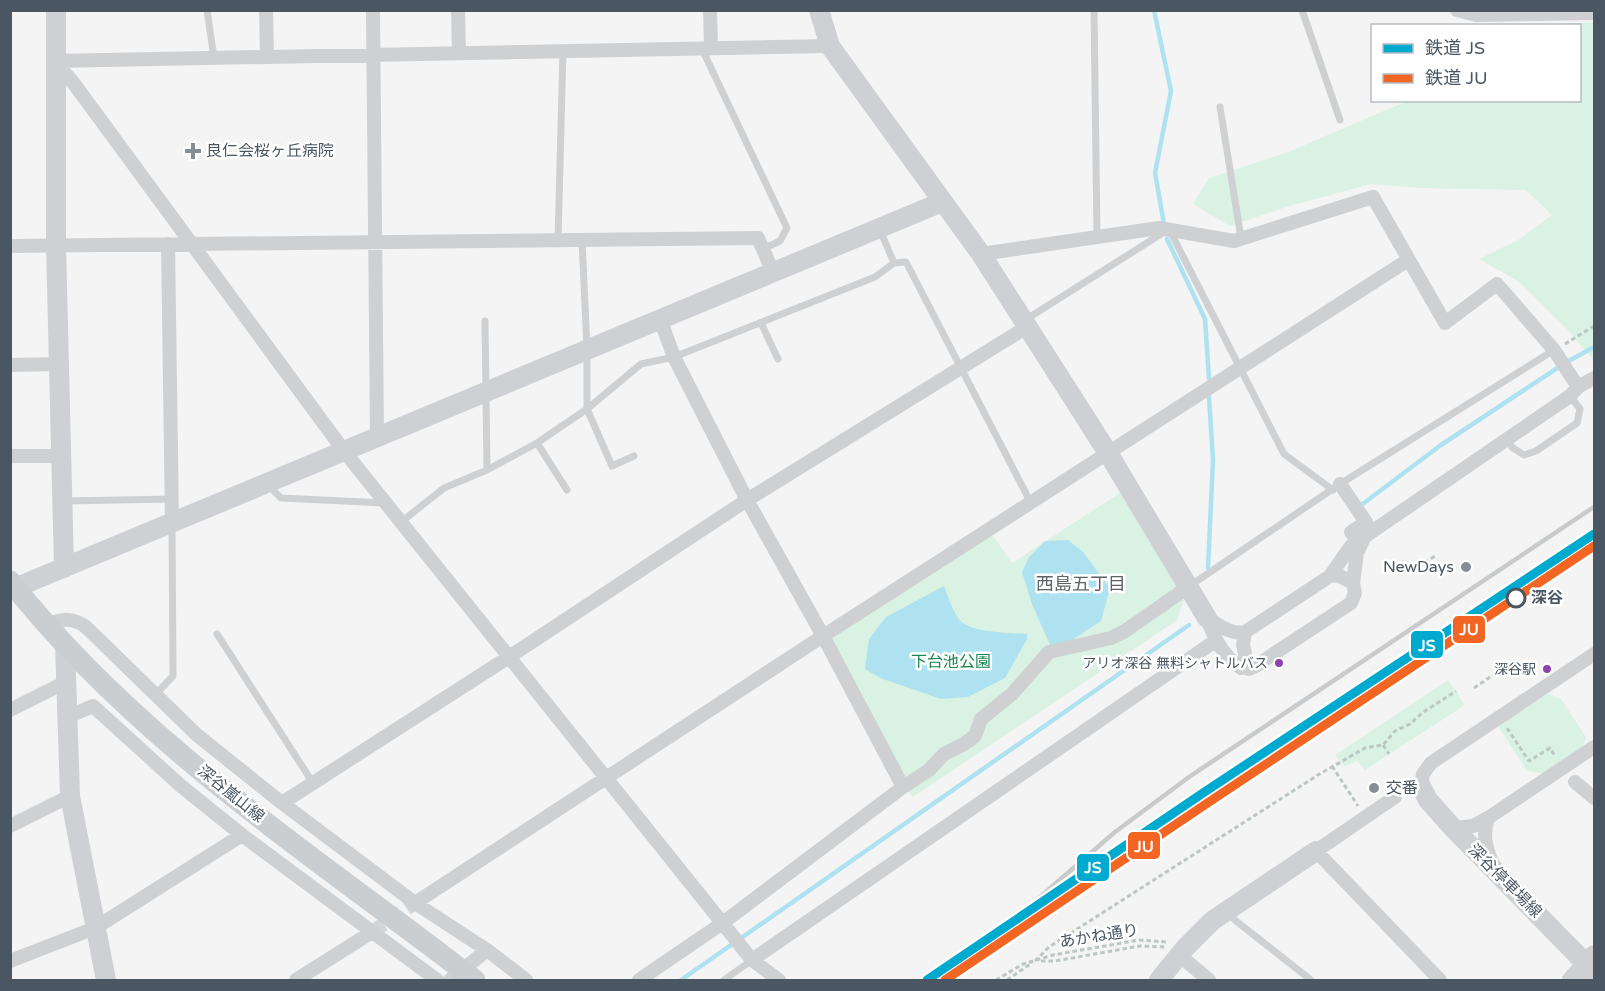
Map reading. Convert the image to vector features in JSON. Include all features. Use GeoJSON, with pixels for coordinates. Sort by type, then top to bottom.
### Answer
{"type":"FeatureCollection","features":[{"type":"Feature","properties":{"kind":"main road","name":"深谷嵐山線"},"geometry":{"type":"LineString","coordinates":[[12,586],[84,664],[159,736],[262,820],[475,981]]}},
{"type":"Feature","properties":{"kind":"street"},"geometry":{"type":"LineString","coordinates":[[56,10],[54,61],[56,245],[64,568]]}},
{"type":"Feature","properties":{"kind":"street"},"geometry":{"type":"LineString","coordinates":[[266,10],[267,57]]}},
{"type":"Feature","properties":{"kind":"street"},"geometry":{"type":"LineString","coordinates":[[373,10],[377,437]]}},
{"type":"Feature","properties":{"kind":"street"},"geometry":{"type":"LineString","coordinates":[[458,10],[459,53]]}},
{"type":"Feature","properties":{"kind":"street"},"geometry":{"type":"LineString","coordinates":[[707,48],[710,10]]}},
{"type":"Feature","properties":{"kind":"street"},"geometry":{"type":"LineString","coordinates":[[819,10],[830,46],[981,254],[1108,453],[1234,663],[1241,668],[1249,669],[1260,664],[1351,603],[1355,593],[1353,583],[1358,553],[1369,535],[1369,526],[1354,536],[1351,532],[1366,522],[1337,487]]}},
{"type":"Feature","properties":{"kind":"street"},"geometry":{"type":"LineString","coordinates":[[1457,10],[1476,15],[1594,14]]}},
{"type":"Feature","properties":{"kind":"street"},"geometry":{"type":"LineString","coordinates":[[54,61],[830,46]]}},
{"type":"Feature","properties":{"kind":"street"},"geometry":{"type":"LineString","coordinates":[[54,61],[72,81],[344,451],[751,958],[779,981]]}},
{"type":"Feature","properties":{"kind":"street"},"geometry":{"type":"LineString","coordinates":[[981,254],[1158,228],[1234,241],[1373,197],[1445,323],[1497,284],[1554,350],[1574,388]]}},
{"type":"Feature","properties":{"kind":"street"},"geometry":{"type":"LineString","coordinates":[[12,586],[64,568],[942,202]]}},
{"type":"Feature","properties":{"kind":"street"},"geometry":{"type":"LineString","coordinates":[[10,246],[758,238],[773,272]]}},
{"type":"Feature","properties":{"kind":"street"},"geometry":{"type":"LineString","coordinates":[[168,244],[172,522]]}},
{"type":"Feature","properties":{"kind":"street"},"geometry":{"type":"LineString","coordinates":[[415,903],[823,636],[1408,260]]}},
{"type":"Feature","properties":{"kind":"street"},"geometry":{"type":"LineString","coordinates":[[660,319],[674,357],[747,500],[823,636],[903,787]]}},
{"type":"Feature","properties":{"kind":"street"},"geometry":{"type":"LineString","coordinates":[[282,803],[747,500],[960,368],[1026,324]]}},
{"type":"Feature","properties":{"kind":"street"},"geometry":{"type":"LineString","coordinates":[[10,365],[59,364]]}},
{"type":"Feature","properties":{"kind":"street"},"geometry":{"type":"LineString","coordinates":[[751,958],[1214,630],[1245,632],[1330,576],[1352,546],[1506,440],[1574,388],[1594,378]]}},
{"type":"Feature","properties":{"kind":"street"},"geometry":{"type":"LineString","coordinates":[[10,456],[61,456]]}},
{"type":"Feature","properties":{"kind":"street"},"geometry":{"type":"LineString","coordinates":[[1330,576],[1343,576],[1353,583]]}},
{"type":"Feature","properties":{"kind":"street"},"geometry":{"type":"LineString","coordinates":[[639,981],[724,922],[903,787],[929,770],[944,754],[975,736],[981,719],[1012,694],[1049,652],[1111,638],[1188,588]]}},
{"type":"Feature","properties":{"kind":"street"},"geometry":{"type":"LineString","coordinates":[[48,624],[66,619],[76,620],[86,627],[197,735],[282,803],[415,903],[487,950],[526,981]]}},
{"type":"Feature","properties":{"kind":"street"},"geometry":{"type":"LineString","coordinates":[[1245,632],[1243,645],[1249,669]]}},
{"type":"Feature","properties":{"kind":"street"},"geometry":{"type":"LineString","coordinates":[[65,644],[70,796],[106,981]]}},
{"type":"Feature","properties":{"kind":"street"},"geometry":{"type":"LineString","coordinates":[[1421,786],[1423,774],[1431,763],[1594,654]]}},
{"type":"Feature","properties":{"kind":"street"},"geometry":{"type":"LineString","coordinates":[[10,710],[66,682]]}},
{"type":"Feature","properties":{"kind":"street"},"geometry":{"type":"LineString","coordinates":[[67,717],[93,706],[181,786],[242,835],[437,981]]}},
{"type":"Feature","properties":{"kind":"street"},"geometry":{"type":"LineString","coordinates":[[1453,828],[1473,826],[1488,818],[1594,747]]}},
{"type":"Feature","properties":{"kind":"street"},"geometry":{"type":"LineString","coordinates":[[1575,782],[1594,798]]}},
{"type":"Feature","properties":{"kind":"street","name":"深谷停車場線"},"geometry":{"type":"LineString","coordinates":[[1421,786],[1428,800],[1453,828],[1592,963]]}},
{"type":"Feature","properties":{"kind":"street"},"geometry":{"type":"LineString","coordinates":[[10,826],[70,796]]}},
{"type":"Feature","properties":{"kind":"street"},"geometry":{"type":"LineString","coordinates":[[1159,981],[1175,949],[1226,911],[1395,797]]}},
{"type":"Feature","properties":{"kind":"street"},"geometry":{"type":"LineString","coordinates":[[1488,818],[1484,830],[1484,843],[1495,870]]}},
{"type":"Feature","properties":{"kind":"street"},"geometry":{"type":"LineString","coordinates":[[10,961],[95,928],[242,835]]}},
{"type":"Feature","properties":{"kind":"street"},"geometry":{"type":"LineString","coordinates":[[1316,851],[1435,979]]}},
{"type":"Feature","properties":{"kind":"street"},"geometry":{"type":"LineString","coordinates":[[296,981],[372,932]]}},
{"type":"Feature","properties":{"kind":"street"},"geometry":{"type":"LineString","coordinates":[[1175,949],[1209,981]]}},
{"type":"Feature","properties":{"kind":"street"},"geometry":{"type":"LineString","coordinates":[[450,981],[487,950]]}},
{"type":"Feature","properties":{"kind":"street"},"geometry":{"type":"LineString","coordinates":[[1572,981],[1592,963]]}},
{"type":"Feature","properties":{"kind":"lane"},"geometry":{"type":"LineString","coordinates":[[207,10],[214,58]]}},
{"type":"Feature","properties":{"kind":"lane"},"geometry":{"type":"LineString","coordinates":[[1094,10],[1097,237]]}},
{"type":"Feature","properties":{"kind":"lane"},"geometry":{"type":"LineString","coordinates":[[1302,10],[1340,120]]}},
{"type":"Feature","properties":{"kind":"lane"},"geometry":{"type":"LineString","coordinates":[[707,48],[787,228],[780,241],[763,249]]}},
{"type":"Feature","properties":{"kind":"lane"},"geometry":{"type":"LineString","coordinates":[[558,240],[563,51]]}},
{"type":"Feature","properties":{"kind":"lane"},"geometry":{"type":"LineString","coordinates":[[1220,107],[1241,238]]}},
{"type":"Feature","properties":{"kind":"lane"},"geometry":{"type":"LineString","coordinates":[[879,228],[894,263]]}},
{"type":"Feature","properties":{"kind":"lane"},"geometry":{"type":"LineString","coordinates":[[1026,324],[1169,230],[1284,454],[1337,487]]}},
{"type":"Feature","properties":{"kind":"lane"},"geometry":{"type":"LineString","coordinates":[[582,240],[587,409],[612,466],[633,456]]}},
{"type":"Feature","properties":{"kind":"lane"},"geometry":{"type":"LineString","coordinates":[[401,522],[444,488],[487,470],[537,443],[587,409],[641,364],[674,357],[875,277],[894,263],[906,262],[1031,503]]}},
{"type":"Feature","properties":{"kind":"lane"},"geometry":{"type":"LineString","coordinates":[[485,321],[487,470]]}},
{"type":"Feature","properties":{"kind":"lane"},"geometry":{"type":"LineString","coordinates":[[761,323],[778,359]]}},
{"type":"Feature","properties":{"kind":"lane"},"geometry":{"type":"LineString","coordinates":[[1188,588],[1337,487],[1554,350]]}},
{"type":"Feature","properties":{"kind":"lane"},"geometry":{"type":"LineString","coordinates":[[1506,440],[1524,455],[1536,451],[1577,423],[1580,409],[1574,388]]}},
{"type":"Feature","properties":{"kind":"lane"},"geometry":{"type":"LineString","coordinates":[[537,443],[567,490]]}},
{"type":"Feature","properties":{"kind":"lane"},"geometry":{"type":"LineString","coordinates":[[266,483],[281,498],[385,503]]}},
{"type":"Feature","properties":{"kind":"lane"},"geometry":{"type":"LineString","coordinates":[[62,501],[172,499]]}},
{"type":"Feature","properties":{"kind":"lane"},"geometry":{"type":"LineString","coordinates":[[154,695],[173,676],[172,522]]}},
{"type":"Feature","properties":{"kind":"lane"},"geometry":{"type":"LineString","coordinates":[[217,634],[313,783]]}},
{"type":"Feature","properties":{"kind":"lane"},"geometry":{"type":"LineString","coordinates":[[1226,911],[1311,981]]}},
{"type":"Feature","properties":{"kind":"lane"},"geometry":{"type":"LineString","coordinates":[[724,981],[751,958]]}},
{"type":"Feature","properties":{"kind":"path"},"geometry":{"type":"LineString","coordinates":[[1554,350],[1594,326]]}},
{"type":"Feature","properties":{"kind":"path"},"geometry":{"type":"LineString","coordinates":[[1412,571],[1435,556]]}},
{"type":"Feature","properties":{"kind":"path"},"geometry":{"type":"LineString","coordinates":[[1474,688],[1511,663]]}},
{"type":"Feature","properties":{"kind":"path"},"geometry":{"type":"LineString","coordinates":[[1035,961],[1058,941],[1332,766],[1365,748],[1383,745],[1395,731],[1410,724],[1422,713],[1456,691]]}},
{"type":"Feature","properties":{"kind":"path"},"geometry":{"type":"LineString","coordinates":[[1500,717],[1529,761],[1550,748],[1563,768]]}},
{"type":"Feature","properties":{"kind":"path"},"geometry":{"type":"LineString","coordinates":[[1383,745],[1389,754]]}},
{"type":"Feature","properties":{"kind":"path"},"geometry":{"type":"LineString","coordinates":[[1332,766],[1359,807]]}},
{"type":"Feature","properties":{"kind":"path","name":"あかね通り"},"geometry":{"type":"LineString","coordinates":[[996,981],[1023,964],[1053,955],[1139,940],[1175,949]]}},
{"type":"Feature","properties":{"kind":"path","name":"あかね通り"},"geometry":{"type":"LineString","coordinates":[[1007,981],[1035,961]]}},
{"type":"Feature","properties":{"kind":"green space"},"geometry":{"type":"Polygon","coordinates":[[[1594,22],[1594,361],[1569,331],[1518,281],[1479,259],[1518,240],[1552,215],[1526,190],[1423,188],[1371,184],[1286,207],[1230,226],[1193,204],[1209,178],[1286,153],[1405,102],[1581,102],[1581,24],[1559,24],[1594,22]]]}},
{"type":"Feature","properties":{"kind":"green space","name":"下台池公園"},"geometry":{"type":"Polygon","coordinates":[[[1129,487],[1188,587],[1177,620],[913,797],[899,780],[823,636],[989,530],[1012,563],[1129,487]]]}},
{"type":"Feature","properties":{"kind":"green space"},"geometry":{"type":"Polygon","coordinates":[[[1448,680],[1465,705],[1365,770],[1357,761],[1345,767],[1335,755],[1448,680]]]}},
{"type":"Feature","properties":{"kind":"green space"},"geometry":{"type":"Polygon","coordinates":[[[1548,694],[1561,699],[1586,737],[1583,746],[1543,773],[1527,771],[1498,726],[1548,694]]]}},
{"type":"Feature","properties":{"kind":"water"},"geometry":{"type":"Polygon","coordinates":[[[1068,540],[1083,552],[1110,588],[1101,621],[1069,642],[1050,645],[1032,604],[1022,572],[1029,557],[1045,541],[1068,540]]]}},
{"type":"Feature","properties":{"kind":"water"},"geometry":{"type":"Polygon","coordinates":[[[944,586],[952,607],[963,623],[980,630],[1027,634],[1027,639],[1005,678],[968,697],[941,699],[880,678],[865,669],[869,639],[886,617],[944,586]]]}},
{"type":"Feature","properties":{"kind":"waterway"},"geometry":{"type":"LineString","coordinates":[[1154,10],[1171,91],[1155,173],[1164,224]]}},
{"type":"Feature","properties":{"kind":"waterway"},"geometry":{"type":"LineString","coordinates":[[1167,239],[1205,319],[1209,379]]}},
{"type":"Feature","properties":{"kind":"waterway"},"geometry":{"type":"LineString","coordinates":[[1360,506],[1441,445],[1565,363],[1594,347]]}},
{"type":"Feature","properties":{"kind":"waterway"},"geometry":{"type":"LineString","coordinates":[[1208,568],[1213,460],[1209,397]]}},
{"type":"Feature","properties":{"kind":"waterway"},"geometry":{"type":"LineString","coordinates":[[681,980],[1189,625]]}},
{"type":"Feature","properties":{"kind":"tunnel"},"geometry":{"type":"LineString","coordinates":[[372,932],[415,903]]}},
{"type":"Feature","properties":{"kind":"railway"},"geometry":{"type":"LineString","coordinates":[[964,955],[1040,897],[1115,832],[1189,777],[1594,507]]}},
{"type":"Feature","properties":{"kind":"rail line","name":"JS"},"geometry":{"type":"LineString","coordinates":[[927,980],[1203,793],[1594,534]]}},
{"type":"Feature","properties":{"kind":"rail line","name":"JU"},"geometry":{"type":"LineString","coordinates":[[945,980],[1594,546]]}},
{"type":"Feature","properties":{"kind":"place","name":"良仁会桜ヶ丘病院"},"geometry":{"type":"Point","coordinates":[193,151]}},
{"type":"Feature","properties":{"kind":"place","name":"NewDays"},"geometry":{"type":"Point","coordinates":[1466,567]}},
{"type":"Feature","properties":{"kind":"place","name":"深谷"},"geometry":{"type":"Point","coordinates":[1516,598]}},
{"type":"Feature","properties":{"kind":"place","name":"アリオ深谷 無料シャトルバス"},"geometry":{"type":"Point","coordinates":[1279,663]}},
{"type":"Feature","properties":{"kind":"place","name":"深谷駅"},"geometry":{"type":"Point","coordinates":[1547,669]}},
{"type":"Feature","properties":{"kind":"place","name":"交番"},"geometry":{"type":"Point","coordinates":[1374,788]}},
{"type":"Feature","properties":{"kind":"district","name":"西島五丁目"},"geometry":{"type":"Point","coordinates":[1081,584]}}]}
